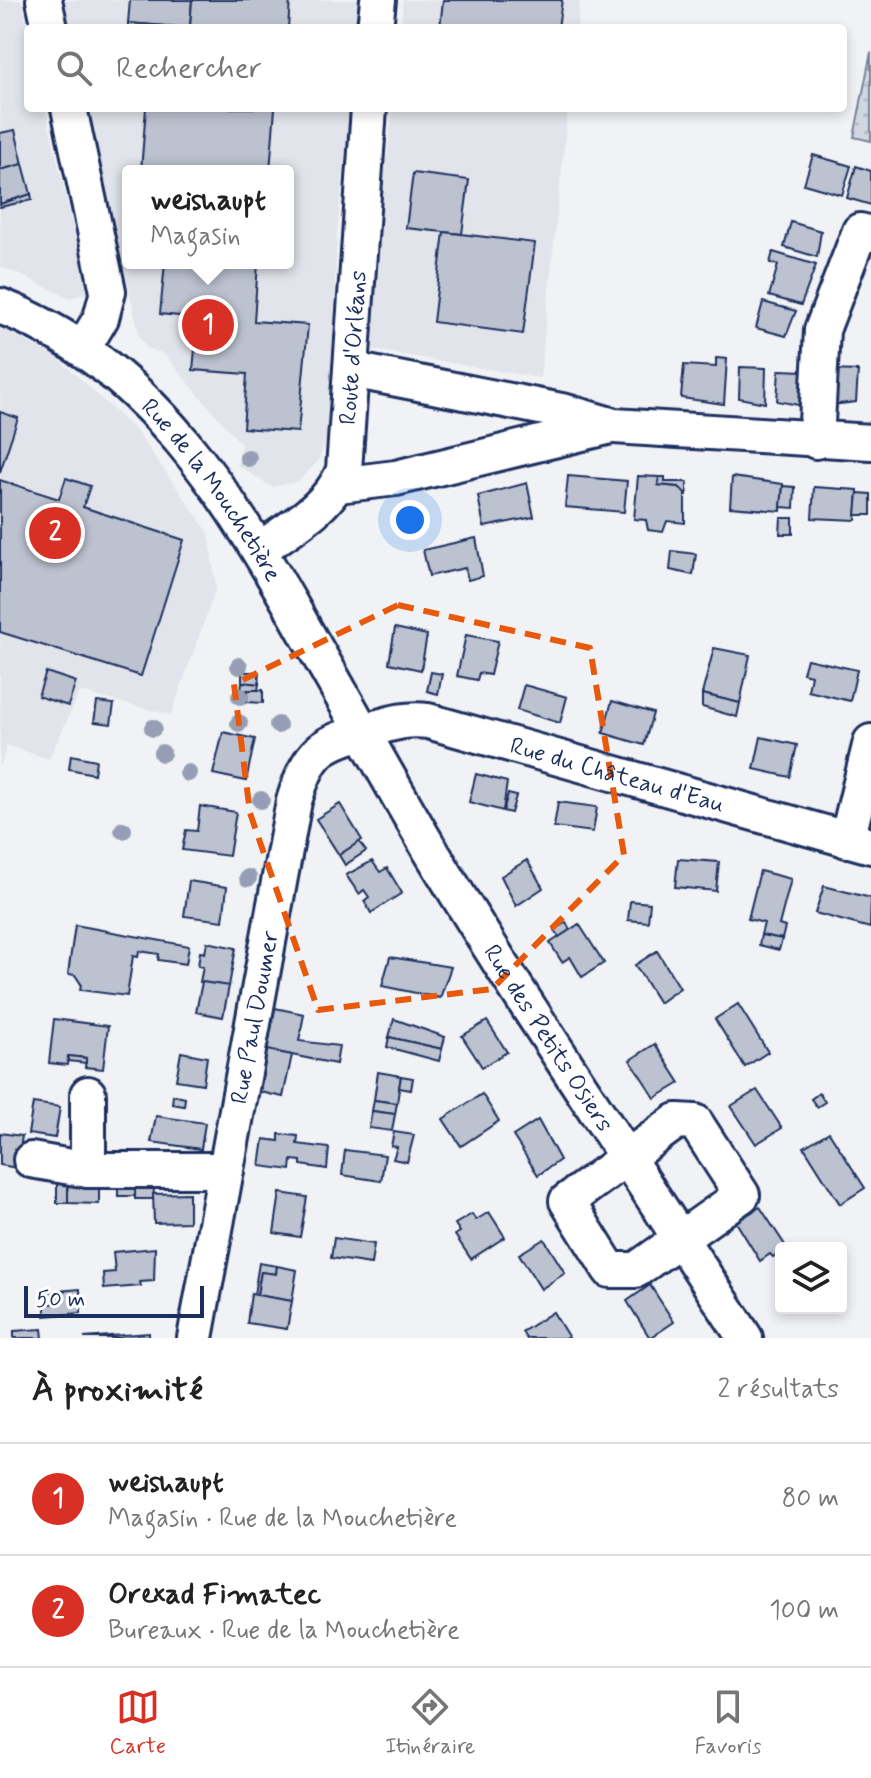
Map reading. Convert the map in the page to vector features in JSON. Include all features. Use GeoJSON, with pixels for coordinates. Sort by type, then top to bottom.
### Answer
{"type":"FeatureCollection","features":[{"type":"Feature","properties":{"kind":"street"},"geometry":{"type":"LineString","coordinates":[[44,0],[49,24]]}},
{"type":"Feature","properties":{"kind":"street"},"geometry":{"type":"LineString","coordinates":[[375,24],[378,0]]}},
{"type":"Feature","properties":{"kind":"street"},"geometry":{"type":"LineString","coordinates":[[70,112],[108,291],[101,318],[83,348]]}},
{"type":"Feature","properties":{"kind":"street","name":"Route d'Orléans"},"geometry":{"type":"LineString","coordinates":[[338,485],[348,447],[369,112]]}},
{"type":"Feature","properties":{"kind":"street"},"geometry":{"type":"LineString","coordinates":[[816,441],[822,330],[860,231],[871,234]]}},
{"type":"Feature","properties":{"kind":"street","name":"Rue de la Mouchetière"},"geometry":{"type":"LineString","coordinates":[[0,306],[83,348],[138,393],[177,431],[228,498],[260,549],[363,731]]}},
{"type":"Feature","properties":{"kind":"street"},"geometry":{"type":"LineString","coordinates":[[352,370],[566,412],[614,426],[816,441],[871,442]]}},
{"type":"Feature","properties":{"kind":"street"},"geometry":{"type":"LineString","coordinates":[[260,549],[323,503],[338,485],[396,478],[614,426]]}},
{"type":"Feature","properties":{"kind":"street","name":"Rue du Château d'Eau"},"geometry":{"type":"LineString","coordinates":[[363,731],[407,719],[428,721],[859,843]]}},
{"type":"Feature","properties":{"kind":"street","name":"Rue des Petits Osiers"},"geometry":{"type":"LineString","coordinates":[[363,731],[430,849],[745,1338]]}},
{"type":"Feature","properties":{"kind":"street","name":"Rue Paul Doumer"},"geometry":{"type":"LineString","coordinates":[[195,1338],[294,801],[313,756],[329,741],[363,731]]}},
{"type":"Feature","properties":{"kind":"street"},"geometry":{"type":"LineString","coordinates":[[859,843],[871,742]]}},
{"type":"Feature","properties":{"kind":"street"},"geometry":{"type":"LineString","coordinates":[[88,1094],[88,1170]]}},
{"type":"Feature","properties":{"kind":"street"},"geometry":{"type":"LineString","coordinates":[[677,1121],[695,1122],[742,1195],[679,1236],[636,1270],[610,1270],[567,1201],[611,1171],[626,1155],[677,1121]]}},
{"type":"Feature","properties":{"kind":"street"},"geometry":{"type":"LineString","coordinates":[[31,1160],[88,1170],[226,1170]]}},
{"type":"Feature","properties":{"kind":"highlighted area"},"geometry":{"type":"Polygon","coordinates":[[[398,605],[590,648],[624,855],[492,989],[318,1010],[250,813],[234,684],[398,605]]]}},
{"type":"Feature","properties":{"kind":"shaded area"},"geometry":{"type":"Polygon","coordinates":[[[0,0],[22,0],[27,24],[24,24],[24,112],[46,112],[86,281],[86,293],[70,298],[0,266],[0,0]]]}},
{"type":"Feature","properties":{"kind":"shaded area"},"geometry":{"type":"Polygon","coordinates":[[[62,0],[364,0],[361,24],[67,24],[62,0]]]}},
{"type":"Feature","properties":{"kind":"shaded area"},"geometry":{"type":"Polygon","coordinates":[[[403,0],[580,0],[577,24],[401,24],[403,0]]]}},
{"type":"Feature","properties":{"kind":"shaded area"},"geometry":{"type":"Polygon","coordinates":[[[871,52],[871,141],[854,137],[871,52]]]}},
{"type":"Feature","properties":{"kind":"shaded area"},"geometry":{"type":"Polygon","coordinates":[[[88,112],[351,112],[337,230],[330,429],[318,461],[299,481],[272,487],[237,465],[241,444],[164,354],[147,348],[140,338],[124,269],[294,269],[294,165],[122,165],[122,260],[88,112]]]}},
{"type":"Feature","properties":{"kind":"shaded area"},"geometry":{"type":"Polygon","coordinates":[[[392,112],[568,112],[540,378],[363,348],[392,112]]]}},
{"type":"Feature","properties":{"kind":"shaded area"},"geometry":{"type":"Polygon","coordinates":[[[0,327],[58,358],[137,432],[209,533],[216,588],[171,715],[80,692],[49,759],[7,745],[0,768],[0,327]]]}},
{"type":"Feature","properties":{"kind":"building"},"geometry":{"type":"Polygon","coordinates":[[[130,0],[192,0],[190,24],[128,23],[130,0]]]}},
{"type":"Feature","properties":{"kind":"building"},"geometry":{"type":"Polygon","coordinates":[[[192,0],[290,0],[288,24],[190,24],[192,0]]]}},
{"type":"Feature","properties":{"kind":"building"},"geometry":{"type":"Polygon","coordinates":[[[443,0],[562,0],[559,24],[440,24],[443,0]]]}},
{"type":"Feature","properties":{"kind":"building"},"geometry":{"type":"Polygon","coordinates":[[[146,112],[275,112],[270,165],[141,165],[146,112]]]}},
{"type":"Feature","properties":{"kind":"building"},"geometry":{"type":"Polygon","coordinates":[[[15,130],[23,164],[0,170],[0,133],[15,130]]]}},
{"type":"Feature","properties":{"kind":"building"},"geometry":{"type":"Polygon","coordinates":[[[813,155],[851,166],[842,195],[804,184],[813,155]]]}},
{"type":"Feature","properties":{"kind":"building"},"geometry":{"type":"Polygon","coordinates":[[[23,164],[31,194],[0,204],[0,170],[23,164]]]}},
{"type":"Feature","properties":{"kind":"building"},"geometry":{"type":"Polygon","coordinates":[[[856,166],[871,171],[871,205],[847,198],[856,166]]]}},
{"type":"Feature","properties":{"kind":"building"},"geometry":{"type":"Polygon","coordinates":[[[413,173],[469,180],[462,234],[406,228],[413,173]]]}},
{"type":"Feature","properties":{"kind":"building"},"geometry":{"type":"Polygon","coordinates":[[[31,194],[32,200],[0,207],[0,204],[31,194]]]}},
{"type":"Feature","properties":{"kind":"building"},"geometry":{"type":"Polygon","coordinates":[[[791,222],[821,231],[817,257],[784,247],[791,222]]]}},
{"type":"Feature","properties":{"kind":"building"},"geometry":{"type":"Polygon","coordinates":[[[444,232],[535,243],[523,334],[433,322],[444,232]]]}},
{"type":"Feature","properties":{"kind":"building"},"geometry":{"type":"Polygon","coordinates":[[[773,252],[816,265],[801,305],[769,296],[778,265],[770,263],[773,252]]]}},
{"type":"Feature","properties":{"kind":"building"},"geometry":{"type":"Polygon","coordinates":[[[164,269],[258,269],[254,321],[308,325],[298,432],[243,428],[247,374],[193,370],[198,318],[160,314],[164,269]]]}},
{"type":"Feature","properties":{"kind":"building"},"geometry":{"type":"Polygon","coordinates":[[[763,302],[796,311],[786,336],[756,328],[763,302]]]}},
{"type":"Feature","properties":{"kind":"building"},"geometry":{"type":"Polygon","coordinates":[[[716,358],[727,359],[724,404],[681,398],[684,365],[716,367],[716,358]]]}},
{"type":"Feature","properties":{"kind":"building"},"geometry":{"type":"Polygon","coordinates":[[[740,367],[766,368],[765,403],[739,398],[740,367]]]}},
{"type":"Feature","properties":{"kind":"building"},"geometry":{"type":"Polygon","coordinates":[[[779,370],[805,371],[804,406],[777,401],[779,370]]]}},
{"type":"Feature","properties":{"kind":"building"},"geometry":{"type":"Polygon","coordinates":[[[831,370],[858,371],[856,402],[830,405],[831,370]]]}},
{"type":"Feature","properties":{"kind":"building"},"geometry":{"type":"Polygon","coordinates":[[[0,412],[18,418],[0,472],[0,412]]]}},
{"type":"Feature","properties":{"kind":"building"},"geometry":{"type":"Polygon","coordinates":[[[568,476],[627,481],[624,512],[565,507],[568,476]]]}},
{"type":"Feature","properties":{"kind":"building"},"geometry":{"type":"Polygon","coordinates":[[[638,476],[659,477],[658,485],[679,487],[685,491],[685,523],[667,521],[663,532],[648,530],[646,520],[634,519],[638,476]]]}},
{"type":"Feature","properties":{"kind":"building"},"geometry":{"type":"Polygon","coordinates":[[[659,477],[665,477],[665,482],[687,482],[687,495],[679,487],[658,485],[659,477]]]}},
{"type":"Feature","properties":{"kind":"building"},"geometry":{"type":"Polygon","coordinates":[[[732,477],[783,484],[781,511],[730,507],[732,477]]]}},
{"type":"Feature","properties":{"kind":"building"},"geometry":{"type":"Polygon","coordinates":[[[66,478],[90,486],[83,507],[184,540],[141,676],[0,632],[0,480],[59,499],[66,478]]]}},
{"type":"Feature","properties":{"kind":"building"},"geometry":{"type":"Polygon","coordinates":[[[527,483],[534,517],[484,527],[478,496],[527,483]]]}},
{"type":"Feature","properties":{"kind":"building"},"geometry":{"type":"Polygon","coordinates":[[[783,486],[795,487],[794,508],[781,507],[783,486]]]}},
{"type":"Feature","properties":{"kind":"building"},"geometry":{"type":"Polygon","coordinates":[[[814,487],[858,490],[856,520],[812,518],[814,487]]]}},
{"type":"Feature","properties":{"kind":"building"},"geometry":{"type":"Polygon","coordinates":[[[858,493],[871,494],[871,515],[856,515],[858,493]]]}},
{"type":"Feature","properties":{"kind":"building"},"geometry":{"type":"Polygon","coordinates":[[[781,518],[793,518],[793,534],[780,534],[781,518]]]}},
{"type":"Feature","properties":{"kind":"building"},"geometry":{"type":"Polygon","coordinates":[[[476,538],[483,576],[468,580],[465,568],[429,576],[423,550],[476,538]]]}},
{"type":"Feature","properties":{"kind":"building"},"geometry":{"type":"Polygon","coordinates":[[[672,551],[696,554],[693,575],[670,570],[672,551]]]}},
{"type":"Feature","properties":{"kind":"building"},"geometry":{"type":"Polygon","coordinates":[[[395,628],[427,635],[421,670],[389,663],[395,628]]]}},
{"type":"Feature","properties":{"kind":"building"},"geometry":{"type":"Polygon","coordinates":[[[466,635],[498,641],[490,675],[479,673],[477,680],[457,676],[466,635]]]}},
{"type":"Feature","properties":{"kind":"building"},"geometry":{"type":"Polygon","coordinates":[[[714,648],[750,655],[740,703],[702,694],[714,648]]]}},
{"type":"Feature","properties":{"kind":"building"},"geometry":{"type":"Polygon","coordinates":[[[807,659],[857,670],[850,701],[808,691],[811,675],[803,673],[807,659]]]}},
{"type":"Feature","properties":{"kind":"building"},"geometry":{"type":"Polygon","coordinates":[[[46,672],[76,682],[68,706],[38,696],[46,672]]]}},
{"type":"Feature","properties":{"kind":"building"},"geometry":{"type":"Polygon","coordinates":[[[242,672],[259,672],[259,684],[242,682],[242,672]]]}},
{"type":"Feature","properties":{"kind":"building"},"geometry":{"type":"Polygon","coordinates":[[[431,672],[442,674],[438,694],[427,691],[431,672]]]}},
{"type":"Feature","properties":{"kind":"building"},"geometry":{"type":"Polygon","coordinates":[[[242,682],[259,684],[258,690],[241,690],[242,682]]]}},
{"type":"Feature","properties":{"kind":"building"},"geometry":{"type":"Polygon","coordinates":[[[524,685],[567,697],[560,723],[517,710],[524,685]]]}},
{"type":"Feature","properties":{"kind":"building"},"geometry":{"type":"Polygon","coordinates":[[[248,690],[263,690],[263,703],[247,702],[248,690]]]}},
{"type":"Feature","properties":{"kind":"building"},"geometry":{"type":"Polygon","coordinates":[[[702,694],[740,703],[737,717],[702,707],[702,694]]]}},
{"type":"Feature","properties":{"kind":"building"},"geometry":{"type":"Polygon","coordinates":[[[612,701],[653,713],[644,745],[603,733],[612,701]]]}},
{"type":"Feature","properties":{"kind":"building"},"geometry":{"type":"Polygon","coordinates":[[[97,702],[114,704],[111,724],[94,722],[97,702]]]}},
{"type":"Feature","properties":{"kind":"building"},"geometry":{"type":"Polygon","coordinates":[[[223,732],[255,739],[246,781],[213,774],[223,732]]]}},
{"type":"Feature","properties":{"kind":"building"},"geometry":{"type":"Polygon","coordinates":[[[761,737],[797,745],[790,777],[754,769],[761,737]]]}},
{"type":"Feature","properties":{"kind":"building"},"geometry":{"type":"Polygon","coordinates":[[[71,755],[96,760],[94,774],[69,769],[71,755]]]}},
{"type":"Feature","properties":{"kind":"building"},"geometry":{"type":"Polygon","coordinates":[[[476,774],[507,782],[503,811],[469,802],[476,774]]]}},
{"type":"Feature","properties":{"kind":"building"},"geometry":{"type":"Polygon","coordinates":[[[508,794],[516,796],[511,813],[503,811],[508,794]]]}},
{"type":"Feature","properties":{"kind":"building"},"geometry":{"type":"Polygon","coordinates":[[[558,802],[597,807],[593,832],[554,827],[558,802]]]}},
{"type":"Feature","properties":{"kind":"building"},"geometry":{"type":"Polygon","coordinates":[[[340,804],[362,840],[339,855],[316,819],[340,804]]]}},
{"type":"Feature","properties":{"kind":"building"},"geometry":{"type":"Polygon","coordinates":[[[200,806],[236,812],[229,856],[182,850],[186,830],[197,831],[200,806]]]}},
{"type":"Feature","properties":{"kind":"building"},"geometry":{"type":"Polygon","coordinates":[[[359,842],[366,851],[345,865],[339,855],[359,842]]]}},
{"type":"Feature","properties":{"kind":"building"},"geometry":{"type":"Polygon","coordinates":[[[678,859],[719,862],[716,891],[675,887],[678,859]]]}},
{"type":"Feature","properties":{"kind":"building"},"geometry":{"type":"Polygon","coordinates":[[[527,860],[543,888],[516,906],[501,876],[527,860]]]}},
{"type":"Feature","properties":{"kind":"building"},"geometry":{"type":"Polygon","coordinates":[[[372,861],[380,872],[387,868],[402,893],[371,913],[364,901],[369,897],[364,890],[359,894],[346,875],[372,861]]]}},
{"type":"Feature","properties":{"kind":"building"},"geometry":{"type":"Polygon","coordinates":[[[760,871],[791,879],[779,925],[785,927],[782,939],[761,935],[764,923],[748,919],[760,871]]]}},
{"type":"Feature","properties":{"kind":"building"},"geometry":{"type":"Polygon","coordinates":[[[189,881],[227,887],[223,921],[184,916],[189,881]]]}},
{"type":"Feature","properties":{"kind":"building"},"geometry":{"type":"Polygon","coordinates":[[[824,886],[871,898],[870,928],[815,913],[824,886]]]}},
{"type":"Feature","properties":{"kind":"building"},"geometry":{"type":"Polygon","coordinates":[[[630,901],[650,903],[648,922],[628,920],[630,901]]]}},
{"type":"Feature","properties":{"kind":"building"},"geometry":{"type":"Polygon","coordinates":[[[566,922],[570,930],[559,937],[554,930],[566,922]]]}},
{"type":"Feature","properties":{"kind":"building"},"geometry":{"type":"Polygon","coordinates":[[[579,924],[604,963],[582,977],[570,957],[562,962],[550,943],[579,924]]]}},
{"type":"Feature","properties":{"kind":"building"},"geometry":{"type":"Polygon","coordinates":[[[75,925],[189,946],[186,964],[158,960],[159,954],[139,951],[138,957],[133,956],[127,996],[80,990],[81,984],[75,975],[68,974],[75,925]]]}},
{"type":"Feature","properties":{"kind":"building"},"geometry":{"type":"Polygon","coordinates":[[[761,935],[782,939],[779,950],[759,945],[761,935]]]}},
{"type":"Feature","properties":{"kind":"building"},"geometry":{"type":"Polygon","coordinates":[[[207,942],[236,948],[229,986],[200,982],[203,967],[198,966],[200,952],[205,953],[207,942]]]}},
{"type":"Feature","properties":{"kind":"building"},"geometry":{"type":"Polygon","coordinates":[[[657,951],[680,988],[659,1003],[635,965],[657,951]]]}},
{"type":"Feature","properties":{"kind":"building"},"geometry":{"type":"Polygon","coordinates":[[[390,957],[451,967],[440,998],[382,986],[390,957]]]}},
{"type":"Feature","properties":{"kind":"building"},"geometry":{"type":"Polygon","coordinates":[[[202,982],[229,986],[223,1017],[196,1012],[202,982]]]}},
{"type":"Feature","properties":{"kind":"building"},"geometry":{"type":"Polygon","coordinates":[[[738,1004],[768,1052],[745,1067],[715,1019],[738,1004]]]}},
{"type":"Feature","properties":{"kind":"building"},"geometry":{"type":"Polygon","coordinates":[[[275,1008],[304,1014],[299,1041],[339,1046],[336,1064],[267,1050],[275,1008]]]}},
{"type":"Feature","properties":{"kind":"building"},"geometry":{"type":"Polygon","coordinates":[[[54,1019],[108,1026],[103,1069],[85,1067],[86,1058],[68,1056],[67,1065],[49,1063],[54,1019]]]}},
{"type":"Feature","properties":{"kind":"building"},"geometry":{"type":"Polygon","coordinates":[[[394,1019],[445,1037],[442,1049],[389,1037],[394,1019]]]}},
{"type":"Feature","properties":{"kind":"building"},"geometry":{"type":"Polygon","coordinates":[[[487,1021],[507,1052],[482,1067],[462,1036],[487,1021]]]}},
{"type":"Feature","properties":{"kind":"building"},"geometry":{"type":"Polygon","coordinates":[[[389,1037],[442,1049],[439,1061],[387,1047],[389,1037]]]}},
{"type":"Feature","properties":{"kind":"building"},"geometry":{"type":"Polygon","coordinates":[[[655,1044],[680,1083],[655,1098],[630,1060],[655,1044]]]}},
{"type":"Feature","properties":{"kind":"building"},"geometry":{"type":"Polygon","coordinates":[[[267,1050],[292,1055],[283,1097],[260,1092],[267,1050]]]}},
{"type":"Feature","properties":{"kind":"building"},"geometry":{"type":"Polygon","coordinates":[[[181,1052],[207,1057],[203,1084],[176,1080],[181,1052]]]}},
{"type":"Feature","properties":{"kind":"building"},"geometry":{"type":"Polygon","coordinates":[[[68,1056],[86,1058],[86,1063],[68,1061],[68,1056]]]}},
{"type":"Feature","properties":{"kind":"building"},"geometry":{"type":"Polygon","coordinates":[[[378,1072],[401,1076],[397,1103],[374,1100],[378,1072]]]}},
{"type":"Feature","properties":{"kind":"building"},"geometry":{"type":"Polygon","coordinates":[[[401,1076],[413,1078],[411,1090],[399,1088],[401,1076]]]}},
{"type":"Feature","properties":{"kind":"building"},"geometry":{"type":"Polygon","coordinates":[[[757,1090],[782,1128],[756,1144],[731,1106],[757,1090]]]}},
{"type":"Feature","properties":{"kind":"building"},"geometry":{"type":"Polygon","coordinates":[[[819,1093],[825,1102],[817,1107],[811,1099],[819,1093]]]}},
{"type":"Feature","properties":{"kind":"building"},"geometry":{"type":"Polygon","coordinates":[[[482,1094],[499,1121],[461,1146],[443,1119],[482,1094]]]}},
{"type":"Feature","properties":{"kind":"building"},"geometry":{"type":"Polygon","coordinates":[[[173,1095],[185,1098],[184,1106],[172,1104],[173,1095]]]}},
{"type":"Feature","properties":{"kind":"building"},"geometry":{"type":"Polygon","coordinates":[[[374,1100],[397,1103],[395,1114],[372,1111],[374,1100]]]}},
{"type":"Feature","properties":{"kind":"building"},"geometry":{"type":"Polygon","coordinates":[[[33,1103],[60,1107],[55,1138],[28,1134],[33,1103]]]}},
{"type":"Feature","properties":{"kind":"building"},"geometry":{"type":"Polygon","coordinates":[[[372,1111],[395,1114],[392,1131],[369,1128],[372,1111]]]}},
{"type":"Feature","properties":{"kind":"building"},"geometry":{"type":"Polygon","coordinates":[[[156,1116],[205,1123],[201,1149],[151,1142],[156,1116]]]}},
{"type":"Feature","properties":{"kind":"building"},"geometry":{"type":"Polygon","coordinates":[[[538,1120],[560,1160],[538,1175],[513,1136],[538,1120]]]}},
{"type":"Feature","properties":{"kind":"building"},"geometry":{"type":"Polygon","coordinates":[[[394,1132],[414,1135],[407,1162],[393,1159],[397,1147],[391,1146],[394,1132]]]}},
{"type":"Feature","properties":{"kind":"building"},"geometry":{"type":"Polygon","coordinates":[[[829,1132],[865,1188],[840,1204],[804,1147],[829,1132]]]}},
{"type":"Feature","properties":{"kind":"building"},"geometry":{"type":"Polygon","coordinates":[[[0,1133],[22,1136],[17,1168],[0,1165],[0,1133]]]}},
{"type":"Feature","properties":{"kind":"building"},"geometry":{"type":"Polygon","coordinates":[[[279,1134],[298,1136],[297,1144],[329,1148],[327,1169],[301,1165],[301,1161],[292,1160],[291,1170],[260,1166],[264,1139],[279,1141],[279,1134]]]}},
{"type":"Feature","properties":{"kind":"building"},"geometry":{"type":"Polygon","coordinates":[[[345,1150],[385,1155],[381,1181],[342,1175],[345,1150]]]}},
{"type":"Feature","properties":{"kind":"building"},"geometry":{"type":"Polygon","coordinates":[[[57,1179],[68,1179],[68,1203],[57,1203],[57,1179]]]}},
{"type":"Feature","properties":{"kind":"building"},"geometry":{"type":"Polygon","coordinates":[[[68,1179],[153,1179],[154,1189],[135,1189],[135,1196],[118,1196],[118,1189],[99,1189],[99,1204],[68,1203],[68,1179]]]}},
{"type":"Feature","properties":{"kind":"building"},"geometry":{"type":"Polygon","coordinates":[[[135,1189],[154,1189],[153,1199],[135,1199],[135,1189]]]}},
{"type":"Feature","properties":{"kind":"building"},"geometry":{"type":"Polygon","coordinates":[[[189,1193],[189,1222],[154,1223],[153,1194],[189,1193]]]}},
{"type":"Feature","properties":{"kind":"building"},"geometry":{"type":"Polygon","coordinates":[[[280,1193],[307,1197],[300,1237],[274,1233],[280,1193]]]}},
{"type":"Feature","properties":{"kind":"building"},"geometry":{"type":"Polygon","coordinates":[[[760,1207],[783,1242],[775,1242],[775,1256],[770,1254],[760,1261],[736,1222],[760,1207]]]}},
{"type":"Feature","properties":{"kind":"building"},"geometry":{"type":"Polygon","coordinates":[[[489,1212],[505,1237],[471,1259],[455,1235],[460,1232],[455,1224],[472,1214],[476,1220],[489,1212]]]}},
{"type":"Feature","properties":{"kind":"building"},"geometry":{"type":"Polygon","coordinates":[[[334,1238],[374,1244],[371,1264],[331,1258],[334,1238]]]}},
{"type":"Feature","properties":{"kind":"building"},"geometry":{"type":"Polygon","coordinates":[[[544,1239],[565,1273],[541,1289],[519,1254],[544,1239]]]}},
{"type":"Feature","properties":{"kind":"building"},"geometry":{"type":"Polygon","coordinates":[[[155,1248],[154,1281],[140,1282],[141,1286],[104,1289],[103,1273],[115,1272],[113,1252],[155,1248]]]}},
{"type":"Feature","properties":{"kind":"building"},"geometry":{"type":"Polygon","coordinates":[[[259,1263],[277,1266],[276,1274],[261,1272],[257,1295],[254,1294],[259,1263]]]}},
{"type":"Feature","properties":{"kind":"building"},"geometry":{"type":"Polygon","coordinates":[[[277,1266],[297,1270],[292,1301],[257,1295],[261,1272],[276,1274],[277,1266]]]}},
{"type":"Feature","properties":{"kind":"building"},"geometry":{"type":"Polygon","coordinates":[[[650,1285],[674,1322],[650,1338],[627,1301],[650,1285]]]}},
{"type":"Feature","properties":{"kind":"building"},"geometry":{"type":"Polygon","coordinates":[[[80,1289],[81,1313],[45,1316],[45,1304],[59,1303],[58,1291],[80,1289]]]}},
{"type":"Feature","properties":{"kind":"building"},"geometry":{"type":"Polygon","coordinates":[[[58,1291],[59,1303],[45,1304],[44,1292],[58,1291]]]}},
{"type":"Feature","properties":{"kind":"building"},"geometry":{"type":"Polygon","coordinates":[[[251,1294],[292,1301],[287,1329],[247,1323],[251,1294]]]}},
{"type":"Feature","properties":{"kind":"building"},"geometry":{"type":"Polygon","coordinates":[[[553,1312],[569,1338],[526,1338],[522,1332],[553,1312]]]}},
{"type":"Feature","properties":{"kind":"building"},"geometry":{"type":"Polygon","coordinates":[[[42,1329],[43,1338],[14,1338],[14,1331],[42,1329]]]}},
{"type":"Feature","properties":{"kind":"building"},"geometry":{"type":"Polygon","coordinates":[[[149,1333],[149,1338],[84,1338],[149,1333]]]}},
{"type":"Feature","properties":{"kind":"place","name":"weishaupt"},"geometry":{"type":"Point","coordinates":[208,325]}},
{"type":"Feature","properties":{"kind":"place","name":"Orexad Fimatec"},"geometry":{"type":"Point","coordinates":[55,533]}}]}
